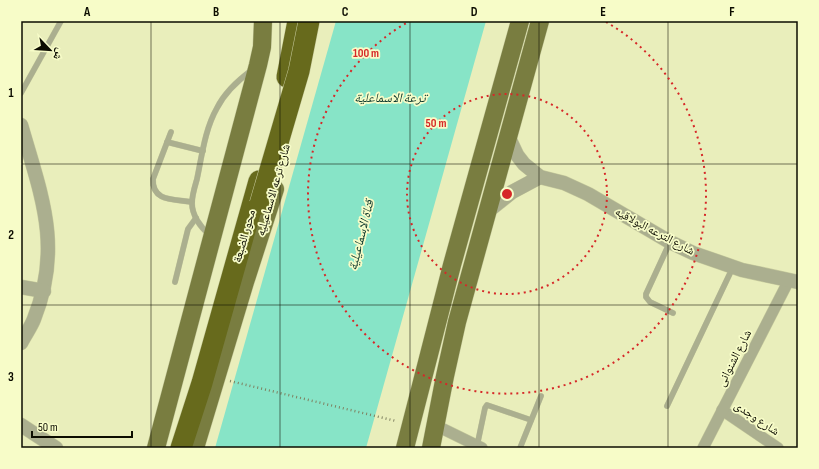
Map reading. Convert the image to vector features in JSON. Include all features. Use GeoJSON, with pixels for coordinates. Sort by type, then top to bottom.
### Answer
{"type":"FeatureCollection","features":[{"type":"Feature","properties":{"kind":"highway","name":"محور الضبعة"},"geometry":{"type":"LineString","coordinates":[[181,448],[202,383],[280,108],[298,21]]}},
{"type":"Feature","properties":{"kind":"highway"},"geometry":{"type":"LineString","coordinates":[[245,282],[252,235],[297,78],[309,21]]}},
{"type":"Feature","properties":{"kind":"main road"},"geometry":{"type":"LineString","coordinates":[[156,448],[258,65],[262,47],[263,21]]}},
{"type":"Feature","properties":{"kind":"main road","name":"شارع ترعه الاسماعيليه"},"geometry":{"type":"LineString","coordinates":[[195,448],[276,183],[290,132],[304,64],[306,21]]}},
{"type":"Feature","properties":{"kind":"main road"},"geometry":{"type":"LineString","coordinates":[[405,448],[452,265],[520,21]]}},
{"type":"Feature","properties":{"kind":"main road"},"geometry":{"type":"LineString","coordinates":[[431,448],[457,322],[540,21]]}},
{"type":"Feature","properties":{"kind":"street"},"geometry":{"type":"LineString","coordinates":[[21,125],[46,217],[49,254],[44,291],[34,320],[21,343]]}},
{"type":"Feature","properties":{"kind":"street","name":"شارع الترعه البولاقيه"},"geometry":{"type":"LineString","coordinates":[[508,136],[524,164],[540,177],[564,183],[588,194],[670,242],[699,255],[733,267],[793,281]]}},
{"type":"Feature","properties":{"kind":"street"},"geometry":{"type":"LineString","coordinates":[[488,212],[512,192],[540,177]]}},
{"type":"Feature","properties":{"kind":"street","name":"شارع الشنوانى"},"geometry":{"type":"LineString","coordinates":[[703,448],[722,410],[793,281]]}},
{"type":"Feature","properties":{"kind":"street"},"geometry":{"type":"LineString","coordinates":[[21,287],[44,291]]}},
{"type":"Feature","properties":{"kind":"street","name":"شارع وجدى"},"geometry":{"type":"LineString","coordinates":[[722,410],[778,448]]}},
{"type":"Feature","properties":{"kind":"street"},"geometry":{"type":"LineString","coordinates":[[21,424],[56,448]]}},
{"type":"Feature","properties":{"kind":"street"},"geometry":{"type":"LineString","coordinates":[[435,425],[480,447]]}},
{"type":"Feature","properties":{"kind":"lane"},"geometry":{"type":"LineString","coordinates":[[21,93],[61,21]]}},
{"type":"Feature","properties":{"kind":"lane"},"geometry":{"type":"LineString","coordinates":[[213,237],[203,229],[196,218],[192,202],[210,124],[226,93],[238,80],[258,65]]}},
{"type":"Feature","properties":{"kind":"lane"},"geometry":{"type":"LineString","coordinates":[[171,132],[153,180],[152,187],[156,194],[161,197],[192,202]]}},
{"type":"Feature","properties":{"kind":"lane"},"geometry":{"type":"LineString","coordinates":[[167,142],[203,151]]}},
{"type":"Feature","properties":{"kind":"lane"},"geometry":{"type":"LineString","coordinates":[[175,282],[188,229],[196,218]]}},
{"type":"Feature","properties":{"kind":"lane"},"geometry":{"type":"LineString","coordinates":[[670,242],[646,297],[650,302],[673,313]]}},
{"type":"Feature","properties":{"kind":"lane"},"geometry":{"type":"LineString","coordinates":[[667,406],[733,267]]}},
{"type":"Feature","properties":{"kind":"lane"},"geometry":{"type":"LineString","coordinates":[[520,448],[541,396]]}},
{"type":"Feature","properties":{"kind":"lane"},"geometry":{"type":"LineString","coordinates":[[480,447],[485,408],[488,405],[531,420]]}},
{"type":"Feature","properties":{"kind":"path"},"geometry":{"type":"LineString","coordinates":[[231,381],[380,418],[402,422]]}},
{"type":"Feature","properties":{"kind":"water","name":"ترعة الاسماعلية"},"geometry":{"type":"Polygon","coordinates":[[[336,21],[486,21],[366,448],[215,448],[336,21]]]}},
{"type":"Feature","properties":{"kind":"water label","name":"قناة الإسماعيلية"},"geometry":{"type":"Point","coordinates":[360,235]}}]}
